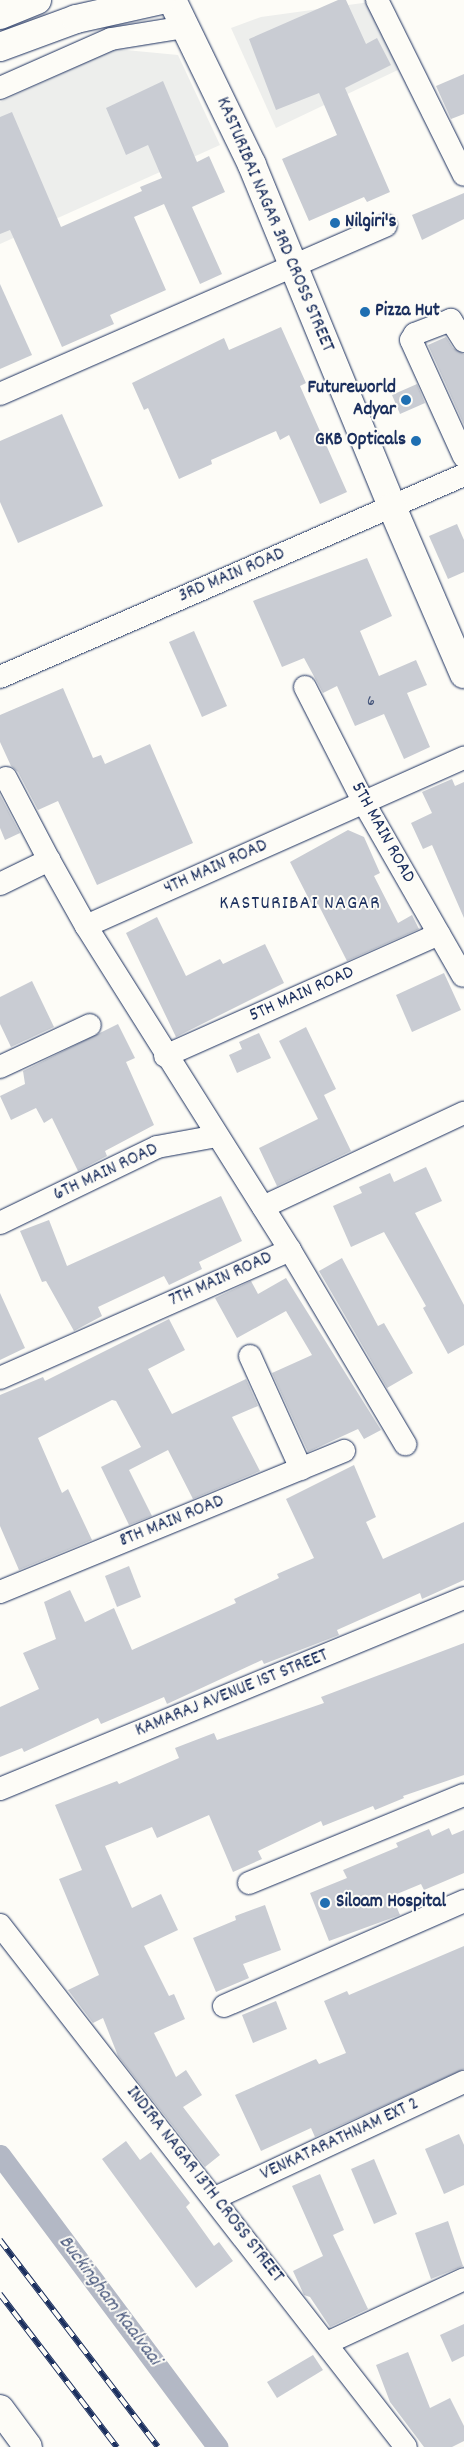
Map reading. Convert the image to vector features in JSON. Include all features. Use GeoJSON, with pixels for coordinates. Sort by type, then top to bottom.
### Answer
{"type":"FeatureCollection","features":[{"type":"Feature","properties":{"kind":"street"},"geometry":{"type":"LineString","coordinates":[[0,15],[38,0]]}},
{"type":"Feature","properties":{"kind":"street"},"geometry":{"type":"LineString","coordinates":[[0,47],[76,20],[161,0]]}},
{"type":"Feature","properties":{"kind":"street","name":"KASTURIBAI NAGAR 3RD CROSS STREET"},"geometry":{"type":"LineString","coordinates":[[172,0],[252,165],[392,507],[464,674]]}},
{"type":"Feature","properties":{"kind":"street"},"geometry":{"type":"LineString","coordinates":[[377,0],[464,175]]}},
{"type":"Feature","properties":{"kind":"street"},"geometry":{"type":"LineString","coordinates":[[0,88],[112,39],[185,27]]}},
{"type":"Feature","properties":{"kind":"street"},"geometry":{"type":"LineString","coordinates":[[0,394],[292,264],[386,225]]}},
{"type":"Feature","properties":{"kind":"street"},"geometry":{"type":"LineString","coordinates":[[464,341],[451,320],[415,334],[411,340],[464,457]]}},
{"type":"Feature","properties":{"kind":"street","name":"3RD MAIN ROAD"},"geometry":{"type":"LineString","coordinates":[[0,677],[464,475]]}},
{"type":"Feature","properties":{"kind":"street","name":"5TH MAIN ROAD"},"geometry":{"type":"LineString","coordinates":[[306,687],[364,803],[463,976]]}},
{"type":"Feature","properties":{"kind":"street","name":"4TH MAIN ROAD"},"geometry":{"type":"LineString","coordinates":[[86,926],[464,758]]}},
{"type":"Feature","properties":{"kind":"street"},"geometry":{"type":"LineString","coordinates":[[6,778],[86,926],[165,1056],[290,1250]]}},
{"type":"Feature","properties":{"kind":"street"},"geometry":{"type":"LineString","coordinates":[[0,884],[49,860]]}},
{"type":"Feature","properties":{"kind":"street","name":"5TH MAIN ROAD"},"geometry":{"type":"LineString","coordinates":[[165,1056],[439,934]]}},
{"type":"Feature","properties":{"kind":"street"},"geometry":{"type":"LineString","coordinates":[[0,1067],[90,1025]]}},
{"type":"Feature","properties":{"kind":"street"},"geometry":{"type":"LineString","coordinates":[[263,1207],[464,1113]]}},
{"type":"Feature","properties":{"kind":"street","name":"6TH MAIN ROAD"},"geometry":{"type":"LineString","coordinates":[[0,1223],[157,1147],[217,1136]]}},
{"type":"Feature","properties":{"kind":"street","name":"7TH MAIN ROAD"},"geometry":{"type":"LineString","coordinates":[[0,1378],[290,1250],[405,1444]]}},
{"type":"Feature","properties":{"kind":"street"},"geometry":{"type":"LineString","coordinates":[[250,1356],[301,1469]]}},
{"type":"Feature","properties":{"kind":"street","name":"8TH MAIN ROAD"},"geometry":{"type":"LineString","coordinates":[[0,1592],[344,1451]]}},
{"type":"Feature","properties":{"kind":"street","name":"KAMARAJ AVENUE 1ST STREET"},"geometry":{"type":"LineString","coordinates":[[0,1789],[464,1598]]}},
{"type":"Feature","properties":{"kind":"street"},"geometry":{"type":"LineString","coordinates":[[249,1884],[464,1795]]}},
{"type":"Feature","properties":{"kind":"street"},"geometry":{"type":"LineString","coordinates":[[224,2006],[464,1902]]}},
{"type":"Feature","properties":{"kind":"street","name":"INDIRA NAGAR 13TH CROSS STREET"},"geometry":{"type":"LineString","coordinates":[[0,1924],[327,2342],[406,2447]]}},
{"type":"Feature","properties":{"kind":"street","name":"VENKATARATHNAM EXT 2"},"geometry":{"type":"LineString","coordinates":[[215,2198],[464,2082]]}},
{"type":"Feature","properties":{"kind":"street"},"geometry":{"type":"LineString","coordinates":[[327,2342],[464,2279]]}},
{"type":"Feature","properties":{"kind":"street"},"geometry":{"type":"LineString","coordinates":[[0,2409],[28,2447]]}},
{"type":"Feature","properties":{"kind":"shaded area"},"geometry":{"type":"Polygon","coordinates":[[[370,2],[402,68],[276,128],[231,28],[261,17],[370,2]]]}},
{"type":"Feature","properties":{"kind":"shaded area"},"geometry":{"type":"Polygon","coordinates":[[[115,49],[178,55],[220,145],[0,244],[0,102],[115,49]]]}},
{"type":"Feature","properties":{"kind":"building"},"geometry":{"type":"Polygon","coordinates":[[[338,0],[346,0],[366,44],[377,38],[391,65],[345,88],[390,192],[367,202],[364,197],[309,221],[282,159],[337,135],[319,93],[276,110],[249,39],[338,0]]]}},
{"type":"Feature","properties":{"kind":"building"},"geometry":{"type":"Polygon","coordinates":[[[464,74],[464,114],[451,119],[436,86],[464,74]]]}},
{"type":"Feature","properties":{"kind":"building"},"geometry":{"type":"Polygon","coordinates":[[[163,81],[197,162],[209,156],[225,192],[192,207],[222,274],[200,284],[164,204],[134,217],[166,290],[110,315],[114,324],[62,347],[10,230],[0,234],[0,117],[12,112],[61,227],[142,191],[140,187],[162,178],[148,145],[126,155],[106,108],[163,81]]]}},
{"type":"Feature","properties":{"kind":"building"},"geometry":{"type":"Polygon","coordinates":[[[464,193],[464,219],[422,240],[412,215],[464,193]]]}},
{"type":"Feature","properties":{"kind":"building"},"geometry":{"type":"Polygon","coordinates":[[[0,284],[32,355],[0,369],[0,284]]]}},
{"type":"Feature","properties":{"kind":"building"},"geometry":{"type":"Polygon","coordinates":[[[281,327],[306,383],[300,386],[347,492],[320,504],[289,435],[280,440],[276,431],[211,460],[212,464],[179,479],[148,408],[144,410],[132,383],[224,338],[229,350],[281,327]]]}},
{"type":"Feature","properties":{"kind":"building"},"geometry":{"type":"Polygon","coordinates":[[[446,337],[453,348],[464,354],[464,425],[428,345],[446,337]]]}},
{"type":"Feature","properties":{"kind":"building","name":"Futureworld Adyar"},"geometry":{"type":"Polygon","coordinates":[[[417,384],[425,403],[400,414],[392,395],[417,384]]]}},
{"type":"Feature","properties":{"kind":"building"},"geometry":{"type":"Polygon","coordinates":[[[62,414],[103,506],[18,543],[0,502],[0,441],[62,414]]]}},
{"type":"Feature","properties":{"kind":"building"},"geometry":{"type":"Polygon","coordinates":[[[457,524],[464,540],[464,572],[448,579],[429,536],[457,524]]]}},
{"type":"Feature","properties":{"kind":"building"},"geometry":{"type":"Polygon","coordinates":[[[367,558],[392,616],[360,631],[379,676],[416,660],[427,685],[407,693],[430,747],[404,759],[384,714],[355,726],[337,686],[323,693],[304,658],[282,667],[253,601],[367,558]]]}},
{"type":"Feature","properties":{"kind":"building"},"geometry":{"type":"Polygon","coordinates":[[[194,631],[227,706],[202,717],[169,642],[194,631]]]}},
{"type":"Feature","properties":{"kind":"building"},"geometry":{"type":"Polygon","coordinates":[[[63,688],[93,758],[101,755],[105,764],[150,744],[193,843],[97,885],[58,801],[38,810],[18,772],[11,766],[0,742],[0,715],[63,688]]]}},
{"type":"Feature","properties":{"kind":"building"},"geometry":{"type":"Polygon","coordinates":[[[452,779],[455,786],[464,782],[464,918],[432,845],[423,849],[411,823],[432,813],[422,792],[452,779]]]}},
{"type":"Feature","properties":{"kind":"building"},"geometry":{"type":"Polygon","coordinates":[[[0,795],[20,833],[5,840],[0,828],[0,795]]]}},
{"type":"Feature","properties":{"kind":"building"},"geometry":{"type":"Polygon","coordinates":[[[348,830],[364,837],[380,873],[374,876],[398,923],[412,915],[419,929],[347,961],[318,904],[313,907],[290,862],[348,830]]]}},
{"type":"Feature","properties":{"kind":"building"},"geometry":{"type":"Polygon","coordinates":[[[157,917],[186,976],[220,959],[223,964],[265,944],[284,983],[176,1037],[126,933],[157,917]]]}},
{"type":"Feature","properties":{"kind":"building"},"geometry":{"type":"Polygon","coordinates":[[[444,973],[461,1010],[412,1032],[396,995],[444,973]]]}},
{"type":"Feature","properties":{"kind":"building"},"geometry":{"type":"Polygon","coordinates":[[[32,981],[54,1027],[11,1047],[0,1024],[0,997],[32,981]]]}},
{"type":"Feature","properties":{"kind":"building"},"geometry":{"type":"Polygon","coordinates":[[[118,1024],[135,1058],[126,1062],[154,1125],[105,1151],[107,1156],[78,1171],[52,1118],[44,1123],[36,1108],[11,1120],[0,1096],[25,1084],[23,1071],[118,1024]]]}},
{"type":"Feature","properties":{"kind":"building"},"geometry":{"type":"Polygon","coordinates":[[[306,1027],[336,1089],[324,1095],[351,1151],[277,1186],[259,1148],[318,1119],[279,1041],[306,1027]]]}},
{"type":"Feature","properties":{"kind":"building"},"geometry":{"type":"Polygon","coordinates":[[[259,1033],[271,1058],[237,1073],[229,1055],[242,1049],[239,1042],[259,1033]]]}},
{"type":"Feature","properties":{"kind":"building"},"geometry":{"type":"Polygon","coordinates":[[[426,1167],[442,1201],[415,1213],[464,1305],[464,1345],[448,1354],[423,1308],[426,1306],[384,1232],[351,1247],[333,1206],[362,1193],[359,1187],[390,1173],[394,1182],[426,1167]]]}},
{"type":"Feature","properties":{"kind":"building"},"geometry":{"type":"Polygon","coordinates":[[[221,1196],[242,1241],[199,1262],[202,1269],[169,1285],[164,1276],[98,1307],[102,1316],[74,1331],[46,1281],[42,1282],[20,1231],[49,1220],[67,1266],[221,1196]]]}},
{"type":"Feature","properties":{"kind":"building"},"geometry":{"type":"Polygon","coordinates":[[[342,1258],[378,1326],[384,1323],[413,1373],[387,1388],[319,1271],[342,1258]]]}},
{"type":"Feature","properties":{"kind":"building"},"geometry":{"type":"Polygon","coordinates":[[[286,1278],[381,1430],[364,1439],[358,1429],[308,1452],[272,1373],[312,1355],[286,1311],[237,1338],[215,1298],[251,1281],[258,1294],[286,1278]]]}},
{"type":"Feature","properties":{"kind":"building"},"geometry":{"type":"Polygon","coordinates":[[[0,1293],[25,1348],[0,1360],[0,1293]]]}},
{"type":"Feature","properties":{"kind":"building"},"geometry":{"type":"Polygon","coordinates":[[[169,1319],[185,1350],[148,1369],[172,1414],[246,1379],[258,1406],[232,1417],[260,1471],[193,1499],[168,1450],[129,1470],[152,1516],[129,1525],[101,1467],[141,1447],[116,1401],[112,1400],[38,1438],[62,1493],[68,1489],[92,1540],[19,1570],[0,1526],[0,1395],[43,1377],[45,1381],[169,1319]]]}},
{"type":"Feature","properties":{"kind":"building"},"geometry":{"type":"Polygon","coordinates":[[[354,1465],[376,1517],[366,1522],[383,1559],[464,1522],[464,1580],[422,1599],[420,1593],[337,1630],[339,1635],[264,1664],[262,1660],[167,1704],[164,1697],[101,1724],[98,1718],[24,1752],[22,1748],[0,1757],[0,1707],[39,1689],[23,1653],[56,1639],[44,1602],[70,1590],[85,1622],[114,1608],[132,1650],[236,1603],[234,1599],[279,1578],[277,1574],[314,1558],[286,1499],[354,1465]]]}},
{"type":"Feature","properties":{"kind":"building"},"geometry":{"type":"Polygon","coordinates":[[[129,1566],[141,1597],[117,1607],[105,1576],[129,1566]]]}},
{"type":"Feature","properties":{"kind":"building"},"geometry":{"type":"Polygon","coordinates":[[[464,1643],[464,1775],[403,1796],[404,1798],[375,1810],[373,1806],[323,1826],[321,1821],[258,1851],[262,1859],[233,1872],[209,1815],[157,1838],[152,1827],[105,1846],[132,1908],[161,1894],[178,1930],[144,1946],[169,1996],[174,1994],[185,2019],[154,2033],[176,2077],[186,2070],[202,2095],[183,2107],[220,2155],[205,2167],[118,2056],[103,2018],[93,2023],[68,1990],[99,1975],[59,1879],[82,1870],[55,1805],[117,1781],[119,1784],[179,1758],[175,1748],[214,1733],[217,1740],[324,1703],[321,1697],[464,1643]]]}},
{"type":"Feature","properties":{"kind":"building"},"geometry":{"type":"Polygon","coordinates":[[[449,1828],[452,1835],[464,1830],[464,1873],[424,1890],[421,1884],[392,1896],[400,1915],[329,1941],[310,1893],[347,1878],[343,1870],[398,1847],[396,1843],[429,1829],[432,1836],[449,1828]]]}},
{"type":"Feature","properties":{"kind":"building"},"geometry":{"type":"Polygon","coordinates":[[[265,1905],[281,1950],[243,1964],[249,1978],[216,1992],[193,1938],[236,1920],[235,1916],[265,1905]]]}},
{"type":"Feature","properties":{"kind":"building"},"geometry":{"type":"Polygon","coordinates":[[[464,1946],[464,2069],[315,2137],[311,2128],[261,2151],[235,2095],[316,2059],[319,2064],[346,2053],[324,2001],[347,1991],[349,1995],[464,1946]]]}},
{"type":"Feature","properties":{"kind":"building"},"geometry":{"type":"Polygon","coordinates":[[[276,2001],[287,2029],[253,2043],[242,2015],[276,2001]]]}},
{"type":"Feature","properties":{"kind":"building"},"geometry":{"type":"Polygon","coordinates":[[[459,2134],[464,2145],[464,2185],[444,2194],[425,2149],[459,2134]]]}},
{"type":"Feature","properties":{"kind":"building"},"geometry":{"type":"Polygon","coordinates":[[[126,2141],[140,2160],[151,2152],[190,2203],[186,2207],[214,2246],[219,2242],[233,2261],[196,2288],[102,2159],[126,2141]]]}},
{"type":"Feature","properties":{"kind":"building"},"geometry":{"type":"Polygon","coordinates":[[[374,2159],[397,2214],[374,2224],[351,2169],[374,2159]]]}},
{"type":"Feature","properties":{"kind":"building"},"geometry":{"type":"Polygon","coordinates":[[[320,2174],[344,2230],[333,2235],[368,2309],[330,2327],[310,2297],[304,2295],[293,2271],[323,2256],[292,2186],[320,2174]]]}},
{"type":"Feature","properties":{"kind":"building"},"geometry":{"type":"Polygon","coordinates":[[[448,2221],[463,2266],[431,2279],[415,2233],[448,2221]]]}},
{"type":"Feature","properties":{"kind":"building"},"geometry":{"type":"Polygon","coordinates":[[[464,2324],[464,2356],[452,2362],[440,2335],[464,2324]]]}},
{"type":"Feature","properties":{"kind":"building"},"geometry":{"type":"Polygon","coordinates":[[[408,2352],[430,2408],[450,2398],[464,2426],[464,2441],[452,2447],[424,2447],[390,2402],[376,2365],[408,2352]]]}},
{"type":"Feature","properties":{"kind":"building"},"geometry":{"type":"Polygon","coordinates":[[[313,2355],[323,2370],[277,2398],[267,2382],[313,2355]]]}},
{"type":"Feature","properties":{"kind":"waterway","name":"Buckingham Kaalvaai"},"geometry":{"type":"LineString","coordinates":[[0,2155],[218,2447]]}},
{"type":"Feature","properties":{"kind":"railway"},"geometry":{"type":"LineString","coordinates":[[0,2240],[158,2447]]}},
{"type":"Feature","properties":{"kind":"railway"},"geometry":{"type":"LineString","coordinates":[[0,2294],[117,2447]]}},
{"type":"Feature","properties":{"kind":"place","name":"Nilgiri's"},"geometry":{"type":"Point","coordinates":[335,223]}},
{"type":"Feature","properties":{"kind":"place","name":"Pizza Hut"},"geometry":{"type":"Point","coordinates":[365,312]}},
{"type":"Feature","properties":{"kind":"place","name":"Futureworld Adyar"},"geometry":{"type":"Point","coordinates":[406,400]}},
{"type":"Feature","properties":{"kind":"place","name":"GKB Opticals"},"geometry":{"type":"Point","coordinates":[416,441]}},
{"type":"Feature","properties":{"kind":"place","name":"Siloam Hospital"},"geometry":{"type":"Point","coordinates":[325,1903]}},
{"type":"Feature","properties":{"kind":"district","name":"KASTURIBAI NAGAR"},"geometry":{"type":"Point","coordinates":[300,904]}}]}
